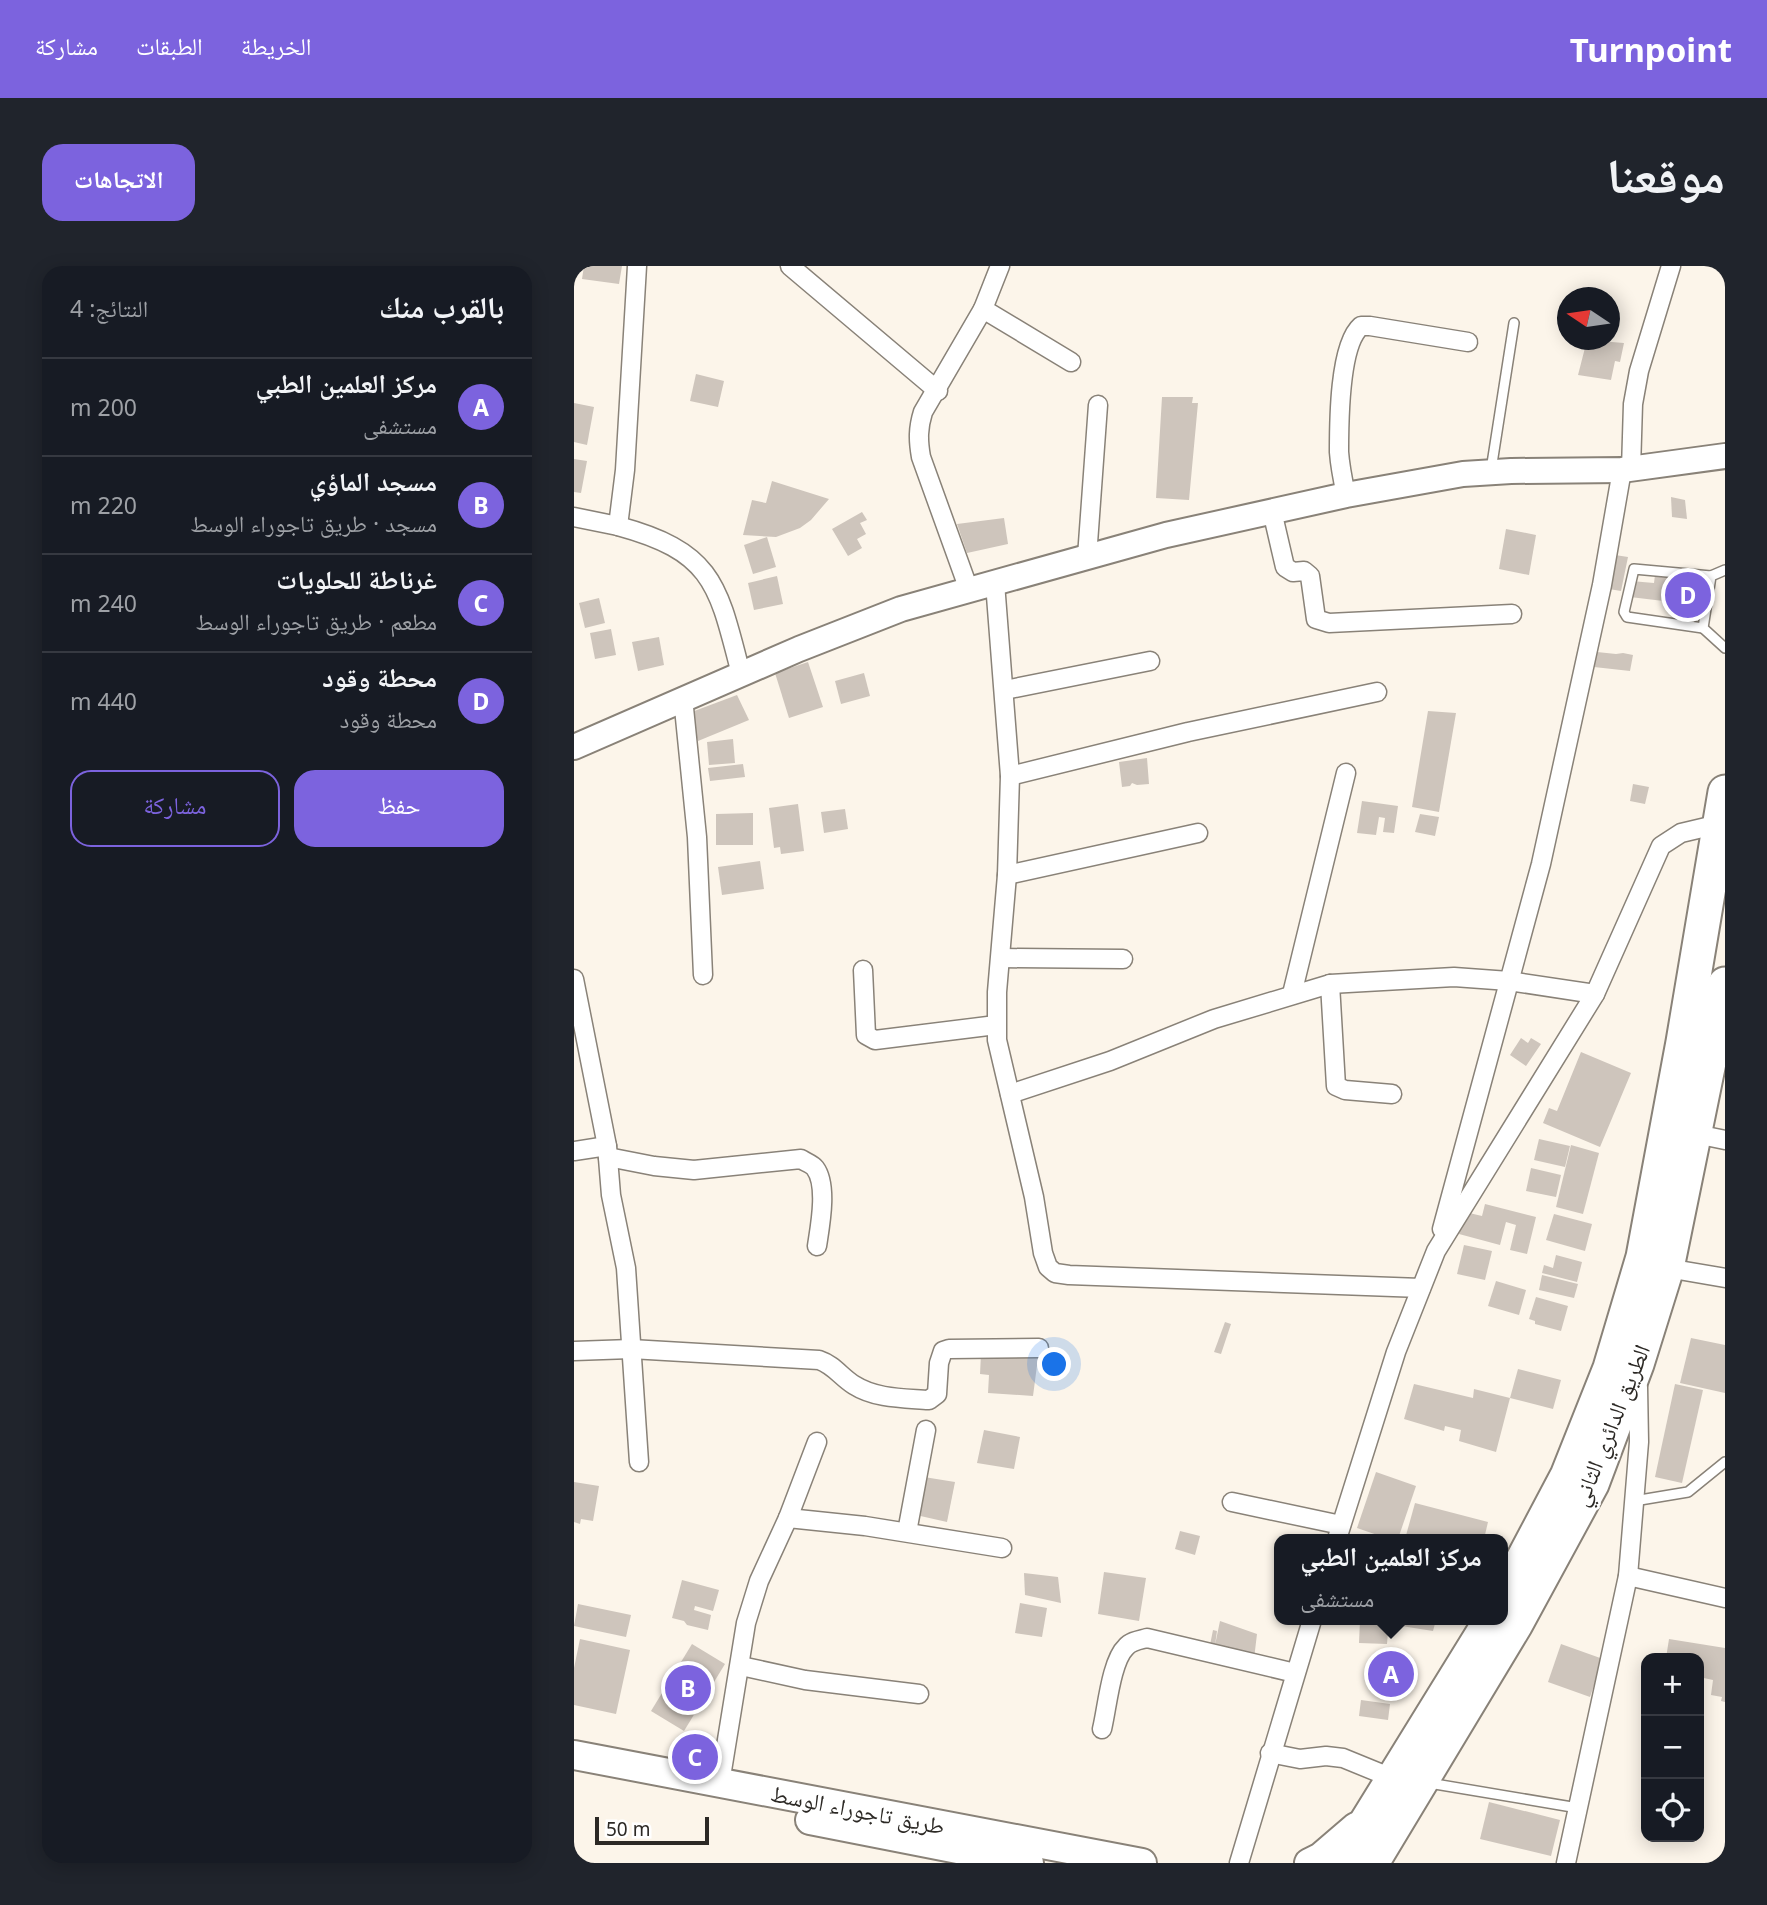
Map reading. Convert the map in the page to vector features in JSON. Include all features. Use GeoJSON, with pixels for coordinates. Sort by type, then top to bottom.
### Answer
{"type":"FeatureCollection","features":[{"type":"Feature","properties":{"kind":"highway","name":"الطريق الدائري الثاني"},"geometry":{"type":"LineString","coordinates":[[1508,1588],[1567,1476],[1610,1368],[1643,1257],[1725,792]]}},
{"type":"Feature","properties":{"kind":"highway","name":"الطريق الدائري الثاني"},"geometry":{"type":"LineString","coordinates":[[1341,1863],[1369,1816],[1406,1780],[1516,1624],[1586,1495],[1637,1364],[1710,1137],[1725,984]]}},
{"type":"Feature","properties":{"kind":"highway","name":"الطريق الدائري الثاني"},"geometry":{"type":"LineString","coordinates":[[1371,1863],[1406,1780],[1487,1625]]}},
{"type":"Feature","properties":{"kind":"main road","name":"طريق تاجوراء الوسط"},"geometry":{"type":"LineString","coordinates":[[574,1762],[720,1783],[1142,1863]]}},
{"type":"Feature","properties":{"kind":"main road","name":"طريق تاجوراء الوسط"},"geometry":{"type":"LineString","coordinates":[[574,1762],[1029,1863]]}},
{"type":"Feature","properties":{"kind":"main road"},"geometry":{"type":"LineString","coordinates":[[1308,1863],[1321,1857],[1369,1816]]}},
{"type":"Feature","properties":{"kind":"street"},"geometry":{"type":"LineString","coordinates":[[618,526],[625,470],[637,266]]}},
{"type":"Feature","properties":{"kind":"street"},"geometry":{"type":"LineString","coordinates":[[790,266],[937,391]]}},
{"type":"Feature","properties":{"kind":"street"},"geometry":{"type":"LineString","coordinates":[[969,590],[921,457],[919,425],[923,412],[983,309],[1000,266]]}},
{"type":"Feature","properties":{"kind":"street"},"geometry":{"type":"LineString","coordinates":[[1232,1502],[1339,1532],[1396,1352],[1436,1251],[1541,864],[1626,469],[1639,371],[1671,266]]}},
{"type":"Feature","properties":{"kind":"street"},"geometry":{"type":"LineString","coordinates":[[983,309],[1071,362]]}},
{"type":"Feature","properties":{"kind":"street"},"geometry":{"type":"LineString","coordinates":[[1346,495],[1339,455],[1340,423],[1344,370],[1355,331],[1361,326],[1370,326],[1468,342]]}},
{"type":"Feature","properties":{"kind":"street"},"geometry":{"type":"LineString","coordinates":[[1087,558],[1098,405]]}},
{"type":"Feature","properties":{"kind":"street"},"geometry":{"type":"LineString","coordinates":[[574,747],[682,698],[901,609],[1166,535],[1346,495],[1463,474],[1626,469],[1725,456]]}},
{"type":"Feature","properties":{"kind":"street"},"geometry":{"type":"LineString","coordinates":[[1272,511],[1283,563],[1288,570],[1307,572],[1310,576],[1316,619],[1321,622],[1512,614]]}},
{"type":"Feature","properties":{"kind":"street"},"geometry":{"type":"LineString","coordinates":[[574,517],[653,535],[691,557],[708,575],[719,594],[741,674]]}},
{"type":"Feature","properties":{"kind":"street"},"geometry":{"type":"LineString","coordinates":[[995,583],[1010,776],[1007,875],[996,1025],[1002,1066],[1048,1266],[1055,1273],[1069,1275],[1421,1288]]}},
{"type":"Feature","properties":{"kind":"street"},"geometry":{"type":"LineString","coordinates":[[1004,690],[1150,661]]}},
{"type":"Feature","properties":{"kind":"street"},"geometry":{"type":"LineString","coordinates":[[1010,776],[1188,732],[1377,692]]}},
{"type":"Feature","properties":{"kind":"street"},"geometry":{"type":"LineString","coordinates":[[682,698],[697,837],[703,975]]}},
{"type":"Feature","properties":{"kind":"street"},"geometry":{"type":"LineString","coordinates":[[1292,994],[1346,773]]}},
{"type":"Feature","properties":{"kind":"street"},"geometry":{"type":"LineString","coordinates":[[1436,1251],[1595,994],[1661,846],[1681,833],[1719,824]]}},
{"type":"Feature","properties":{"kind":"street"},"geometry":{"type":"LineString","coordinates":[[1007,875],[1198,833]]}},
{"type":"Feature","properties":{"kind":"street"},"geometry":{"type":"LineString","coordinates":[[1001,958],[1123,959]]}},
{"type":"Feature","properties":{"kind":"street"},"geometry":{"type":"LineString","coordinates":[[863,970],[866,1035],[874,1040],[996,1025]]}},
{"type":"Feature","properties":{"kind":"street"},"geometry":{"type":"LineString","coordinates":[[1010,1094],[1110,1061],[1214,1019],[1330,984],[1454,977],[1509,981],[1595,994]]}},
{"type":"Feature","properties":{"kind":"street"},"geometry":{"type":"LineString","coordinates":[[574,979],[608,1151],[611,1195],[627,1279],[639,1462]]}},
{"type":"Feature","properties":{"kind":"street"},"geometry":{"type":"LineString","coordinates":[[1330,984],[1336,1086],[1345,1090],[1392,1094]]}},
{"type":"Feature","properties":{"kind":"street"},"geometry":{"type":"LineString","coordinates":[[574,1151],[608,1151],[654,1166],[694,1170],[801,1159],[814,1167],[821,1180],[822,1214],[817,1246]]}},
{"type":"Feature","properties":{"kind":"street"},"geometry":{"type":"LineString","coordinates":[[1667,1268],[1725,1278]]}},
{"type":"Feature","properties":{"kind":"street"},"geometry":{"type":"LineString","coordinates":[[574,1351],[631,1349],[819,1360],[830,1364],[855,1386],[870,1392],[929,1400],[937,1394],[939,1363],[943,1351],[1039,1348]]}},
{"type":"Feature","properties":{"kind":"street"},"geometry":{"type":"LineString","coordinates":[[1566,1863],[1628,1576],[1639,1442],[1637,1364]]}},
{"type":"Feature","properties":{"kind":"street"},"geometry":{"type":"LineString","coordinates":[[907,1532],[926,1430]]}},
{"type":"Feature","properties":{"kind":"street"},"geometry":{"type":"LineString","coordinates":[[720,1783],[746,1623],[759,1581],[788,1518],[817,1442]]}},
{"type":"Feature","properties":{"kind":"street"},"geometry":{"type":"LineString","coordinates":[[788,1518],[907,1532],[1002,1548]]}},
{"type":"Feature","properties":{"kind":"street"},"geometry":{"type":"LineString","coordinates":[[1628,1576],[1725,1598]]}},
{"type":"Feature","properties":{"kind":"street"},"geometry":{"type":"LineString","coordinates":[[1239,1863],[1310,1625]]}},
{"type":"Feature","properties":{"kind":"street"},"geometry":{"type":"LineString","coordinates":[[1102,1729],[1121,1652],[1135,1641],[1147,1638],[1295,1673]]}},
{"type":"Feature","properties":{"kind":"street"},"geometry":{"type":"LineString","coordinates":[[741,1666],[805,1680],[919,1694]]}},
{"type":"Feature","properties":{"kind":"street"},"geometry":{"type":"LineString","coordinates":[[1270,1753],[1300,1759],[1326,1756],[1343,1758],[1406,1780]]}},
{"type":"Feature","properties":{"kind":"lane"},"geometry":{"type":"LineString","coordinates":[[1491,472],[1514,323]]}},
{"type":"Feature","properties":{"kind":"lane"},"geometry":{"type":"LineString","coordinates":[[1725,570],[1711,576],[1634,569],[1624,612],[1627,617],[1703,628],[1725,648]]}},
{"type":"Feature","properties":{"kind":"lane"},"geometry":{"type":"LineString","coordinates":[[1703,628],[1711,576]]}},
{"type":"Feature","properties":{"kind":"lane"},"geometry":{"type":"LineString","coordinates":[[1634,1501],[1688,1492],[1725,1462]]}},
{"type":"Feature","properties":{"kind":"lane"},"geometry":{"type":"LineString","coordinates":[[1406,1780],[1578,1808]]}},
{"type":"Feature","properties":{"kind":"building"},"geometry":{"type":"Polygon","coordinates":[[[584,266],[622,266],[619,284],[582,279],[584,266]]]}},
{"type":"Feature","properties":{"kind":"building"},"geometry":{"type":"Polygon","coordinates":[[[1620,343],[1624,343],[1620,362],[1615,361],[1611,380],[1578,375],[1584,350],[1620,350],[1620,343]]]}},
{"type":"Feature","properties":{"kind":"building"},"geometry":{"type":"Polygon","coordinates":[[[696,374],[724,381],[718,407],[690,401],[696,374]]]}},
{"type":"Feature","properties":{"kind":"building"},"geometry":{"type":"Polygon","coordinates":[[[1162,397],[1193,397],[1192,403],[1198,403],[1189,500],[1156,498],[1162,397]]]}},
{"type":"Feature","properties":{"kind":"building"},"geometry":{"type":"Polygon","coordinates":[[[574,403],[594,407],[587,445],[574,442],[574,403]]]}},
{"type":"Feature","properties":{"kind":"building"},"geometry":{"type":"Polygon","coordinates":[[[574,459],[587,461],[581,493],[574,492],[574,459]]]}},
{"type":"Feature","properties":{"kind":"building"},"geometry":{"type":"Polygon","coordinates":[[[772,481],[829,499],[811,520],[800,528],[776,537],[743,535],[752,500],[766,503],[772,481]]]}},
{"type":"Feature","properties":{"kind":"building"},"geometry":{"type":"Polygon","coordinates":[[[1671,497],[1685,500],[1687,519],[1672,517],[1671,497]]]}},
{"type":"Feature","properties":{"kind":"building"},"geometry":{"type":"Polygon","coordinates":[[[862,512],[867,520],[860,523],[866,534],[857,539],[862,548],[848,556],[832,529],[862,512]]]}},
{"type":"Feature","properties":{"kind":"building"},"geometry":{"type":"Polygon","coordinates":[[[1004,518],[1008,544],[967,553],[957,524],[1004,518]]]}},
{"type":"Feature","properties":{"kind":"building"},"geometry":{"type":"Polygon","coordinates":[[[1506,529],[1536,535],[1529,575],[1499,569],[1506,529]]]}},
{"type":"Feature","properties":{"kind":"building"},"geometry":{"type":"Polygon","coordinates":[[[767,537],[776,567],[753,574],[744,545],[767,537]]]}},
{"type":"Feature","properties":{"kind":"building"},"geometry":{"type":"Polygon","coordinates":[[[1615,555],[1628,557],[1621,591],[1609,589],[1615,555]]]}},
{"type":"Feature","properties":{"kind":"building"},"geometry":{"type":"Polygon","coordinates":[[[1655,575],[1701,581],[1697,605],[1630,597],[1631,581],[1654,583],[1655,575]]]}},
{"type":"Feature","properties":{"kind":"building"},"geometry":{"type":"Polygon","coordinates":[[[777,576],[783,604],[754,610],[748,583],[777,576]]]}},
{"type":"Feature","properties":{"kind":"building"},"geometry":{"type":"Polygon","coordinates":[[[599,598],[605,623],[585,628],[579,603],[599,598]]]}},
{"type":"Feature","properties":{"kind":"building"},"geometry":{"type":"Polygon","coordinates":[[[611,629],[616,655],[595,659],[590,633],[611,629]]]}},
{"type":"Feature","properties":{"kind":"building"},"geometry":{"type":"Polygon","coordinates":[[[659,637],[664,665],[638,671],[632,642],[659,637]]]}},
{"type":"Feature","properties":{"kind":"building"},"geometry":{"type":"Polygon","coordinates":[[[1597,652],[1633,655],[1630,671],[1594,667],[1597,652]]]}},
{"type":"Feature","properties":{"kind":"building"},"geometry":{"type":"Polygon","coordinates":[[[808,662],[823,707],[789,718],[775,673],[808,662]]]}},
{"type":"Feature","properties":{"kind":"building"},"geometry":{"type":"Polygon","coordinates":[[[864,673],[870,696],[841,704],[835,681],[864,673]]]}},
{"type":"Feature","properties":{"kind":"building"},"geometry":{"type":"Polygon","coordinates":[[[737,695],[749,720],[698,741],[689,713],[737,695]]]}},
{"type":"Feature","properties":{"kind":"building"},"geometry":{"type":"Polygon","coordinates":[[[1428,711],[1456,713],[1439,812],[1412,807],[1428,711]]]}},
{"type":"Feature","properties":{"kind":"building"},"geometry":{"type":"Polygon","coordinates":[[[733,739],[735,763],[709,765],[707,742],[733,739]]]}},
{"type":"Feature","properties":{"kind":"building"},"geometry":{"type":"Polygon","coordinates":[[[1147,758],[1149,784],[1132,783],[1122,787],[1119,762],[1147,758]]]}},
{"type":"Feature","properties":{"kind":"building"},"geometry":{"type":"Polygon","coordinates":[[[743,764],[745,777],[710,781],[708,768],[743,764]]]}},
{"type":"Feature","properties":{"kind":"building"},"geometry":{"type":"Polygon","coordinates":[[[1633,784],[1649,787],[1645,804],[1630,801],[1633,784]]]}},
{"type":"Feature","properties":{"kind":"building"},"geometry":{"type":"Polygon","coordinates":[[[1362,801],[1398,806],[1394,833],[1383,832],[1385,818],[1379,817],[1376,835],[1357,833],[1362,801]]]}},
{"type":"Feature","properties":{"kind":"building"},"geometry":{"type":"Polygon","coordinates":[[[798,804],[804,851],[781,854],[780,847],[774,848],[769,808],[798,804]]]}},
{"type":"Feature","properties":{"kind":"building"},"geometry":{"type":"Polygon","coordinates":[[[845,809],[848,829],[824,833],[821,812],[845,809]]]}},
{"type":"Feature","properties":{"kind":"building"},"geometry":{"type":"Polygon","coordinates":[[[753,813],[753,845],[716,845],[716,814],[753,813]]]}},
{"type":"Feature","properties":{"kind":"building"},"geometry":{"type":"Polygon","coordinates":[[[1420,814],[1439,817],[1435,836],[1415,832],[1420,814]]]}},
{"type":"Feature","properties":{"kind":"building"},"geometry":{"type":"Polygon","coordinates":[[[760,861],[764,889],[722,895],[718,867],[760,861]]]}},
{"type":"Feature","properties":{"kind":"building"},"geometry":{"type":"Polygon","coordinates":[[[1521,1038],[1528,1043],[1531,1038],[1541,1044],[1526,1066],[1510,1055],[1521,1038]]]}},
{"type":"Feature","properties":{"kind":"building"},"geometry":{"type":"Polygon","coordinates":[[[1581,1052],[1631,1073],[1600,1147],[1543,1123],[1549,1108],[1557,1111],[1581,1052]]]}},
{"type":"Feature","properties":{"kind":"building"},"geometry":{"type":"Polygon","coordinates":[[[1539,1139],[1570,1146],[1565,1167],[1534,1160],[1539,1139]]]}},
{"type":"Feature","properties":{"kind":"building"},"geometry":{"type":"Polygon","coordinates":[[[1571,1145],[1599,1153],[1583,1214],[1556,1207],[1571,1145]]]}},
{"type":"Feature","properties":{"kind":"building"},"geometry":{"type":"Polygon","coordinates":[[[1531,1168],[1561,1175],[1556,1197],[1526,1191],[1531,1168]]]}},
{"type":"Feature","properties":{"kind":"building"},"geometry":{"type":"Polygon","coordinates":[[[1485,1204],[1536,1217],[1527,1254],[1510,1250],[1516,1225],[1506,1222],[1500,1245],[1459,1234],[1465,1212],[1482,1216],[1485,1204]]]}},
{"type":"Feature","properties":{"kind":"building"},"geometry":{"type":"Polygon","coordinates":[[[1554,1214],[1592,1224],[1585,1251],[1546,1240],[1554,1214]]]}},
{"type":"Feature","properties":{"kind":"building"},"geometry":{"type":"Polygon","coordinates":[[[1464,1245],[1492,1251],[1485,1280],[1457,1274],[1464,1245]]]}},
{"type":"Feature","properties":{"kind":"building"},"geometry":{"type":"Polygon","coordinates":[[[1556,1255],[1582,1262],[1577,1282],[1542,1273],[1544,1265],[1553,1268],[1556,1255]]]}},
{"type":"Feature","properties":{"kind":"building"},"geometry":{"type":"Polygon","coordinates":[[[1542,1275],[1578,1284],[1574,1298],[1539,1290],[1542,1275]]]}},
{"type":"Feature","properties":{"kind":"building"},"geometry":{"type":"Polygon","coordinates":[[[1496,1281],[1526,1290],[1519,1315],[1488,1306],[1496,1281]]]}},
{"type":"Feature","properties":{"kind":"building"},"geometry":{"type":"Polygon","coordinates":[[[1536,1297],[1568,1306],[1561,1331],[1535,1324],[1535,1321],[1529,1319],[1536,1297]]]}},
{"type":"Feature","properties":{"kind":"building"},"geometry":{"type":"Polygon","coordinates":[[[1225,1322],[1231,1324],[1221,1354],[1214,1352],[1225,1322]]]}},
{"type":"Feature","properties":{"kind":"building"},"geometry":{"type":"Polygon","coordinates":[[[1691,1338],[1725,1345],[1725,1393],[1680,1383],[1691,1338]]]}},
{"type":"Feature","properties":{"kind":"building"},"geometry":{"type":"Polygon","coordinates":[[[981,1354],[1038,1358],[1033,1396],[988,1393],[989,1375],[980,1374],[981,1354]]]}},
{"type":"Feature","properties":{"kind":"building"},"geometry":{"type":"Polygon","coordinates":[[[1518,1369],[1561,1380],[1553,1409],[1510,1398],[1518,1369]]]}},
{"type":"Feature","properties":{"kind":"building"},"geometry":{"type":"Polygon","coordinates":[[[1414,1384],[1473,1398],[1474,1389],[1510,1398],[1496,1452],[1459,1441],[1461,1430],[1445,1426],[1444,1431],[1404,1419],[1414,1384]]]}},
{"type":"Feature","properties":{"kind":"building"},"geometry":{"type":"Polygon","coordinates":[[[1675,1384],[1703,1390],[1682,1483],[1655,1477],[1675,1384]]]}},
{"type":"Feature","properties":{"kind":"building"},"geometry":{"type":"Polygon","coordinates":[[[984,1430],[1020,1437],[1014,1469],[977,1463],[984,1430]]]}},
{"type":"Feature","properties":{"kind":"building"},"geometry":{"type":"Polygon","coordinates":[[[1376,1472],[1416,1486],[1400,1534],[1374,1534],[1357,1528],[1376,1472]]]}},
{"type":"Feature","properties":{"kind":"building"},"geometry":{"type":"Polygon","coordinates":[[[924,1477],[955,1482],[947,1522],[916,1515],[924,1477]]]}},
{"type":"Feature","properties":{"kind":"building"},"geometry":{"type":"Polygon","coordinates":[[[574,1482],[599,1486],[593,1521],[581,1519],[580,1524],[574,1522],[574,1482]]]}},
{"type":"Feature","properties":{"kind":"building"},"geometry":{"type":"Polygon","coordinates":[[[1415,1503],[1488,1522],[1485,1534],[1406,1534],[1415,1503]]]}},
{"type":"Feature","properties":{"kind":"building"},"geometry":{"type":"Polygon","coordinates":[[[1180,1531],[1200,1536],[1195,1555],[1175,1549],[1180,1531]]]}},
{"type":"Feature","properties":{"kind":"building"},"geometry":{"type":"Polygon","coordinates":[[[1104,1572],[1146,1578],[1139,1621],[1098,1614],[1104,1572]]]}},
{"type":"Feature","properties":{"kind":"building"},"geometry":{"type":"Polygon","coordinates":[[[1024,1573],[1058,1577],[1061,1603],[1025,1595],[1024,1573]]]}},
{"type":"Feature","properties":{"kind":"building"},"geometry":{"type":"Polygon","coordinates":[[[682,1580],[719,1590],[713,1611],[695,1606],[694,1610],[711,1615],[708,1630],[672,1618],[682,1580]]]}},
{"type":"Feature","properties":{"kind":"building"},"geometry":{"type":"Polygon","coordinates":[[[1020,1603],[1047,1608],[1042,1637],[1015,1633],[1020,1603]]]}},
{"type":"Feature","properties":{"kind":"building"},"geometry":{"type":"Polygon","coordinates":[[[578,1604],[631,1615],[626,1637],[574,1626],[578,1604]]]}},
{"type":"Feature","properties":{"kind":"building"},"geometry":{"type":"Polygon","coordinates":[[[1220,1621],[1257,1634],[1254,1659],[1209,1650],[1213,1630],[1217,1631],[1215,1645],[1220,1621]]]}},
{"type":"Feature","properties":{"kind":"building"},"geometry":{"type":"Polygon","coordinates":[[[1360,1625],[1389,1625],[1387,1644],[1359,1643],[1360,1625]]]}},
{"type":"Feature","properties":{"kind":"building"},"geometry":{"type":"Polygon","coordinates":[[[1395,1625],[1435,1625],[1433,1631],[1395,1625]]]}},
{"type":"Feature","properties":{"kind":"building"},"geometry":{"type":"Polygon","coordinates":[[[580,1639],[630,1650],[616,1714],[574,1705],[574,1668],[580,1639]]]}},
{"type":"Feature","properties":{"kind":"building"},"geometry":{"type":"Polygon","coordinates":[[[1669,1639],[1725,1648],[1725,1702],[1721,1701],[1722,1697],[1711,1695],[1713,1680],[1704,1678],[1704,1653],[1667,1653],[1669,1639]]]}},
{"type":"Feature","properties":{"kind":"building"},"geometry":{"type":"Polygon","coordinates":[[[692,1644],[725,1664],[684,1731],[651,1711],[692,1644]]]}},
{"type":"Feature","properties":{"kind":"building"},"geometry":{"type":"Polygon","coordinates":[[[1561,1644],[1603,1659],[1590,1697],[1548,1682],[1561,1644]]]}},
{"type":"Feature","properties":{"kind":"building"},"geometry":{"type":"Polygon","coordinates":[[[1361,1700],[1390,1704],[1388,1720],[1359,1716],[1361,1700]]]}},
{"type":"Feature","properties":{"kind":"building"},"geometry":{"type":"Polygon","coordinates":[[[1489,1802],[1560,1820],[1551,1856],[1480,1839],[1489,1802]]]}},
{"type":"Feature","properties":{"kind":"place","name":"محطة وقود"},"geometry":{"type":"Point","coordinates":[1688,595]}},
{"type":"Feature","properties":{"kind":"place","name":"مركز العلمين الطبي"},"geometry":{"type":"Point","coordinates":[1391,1674]}},
{"type":"Feature","properties":{"kind":"place","name":"مسجد الماؤي"},"geometry":{"type":"Point","coordinates":[688,1688]}},
{"type":"Feature","properties":{"kind":"place","name":"غرناطة للحلويات"},"geometry":{"type":"Point","coordinates":[695,1757]}}]}
